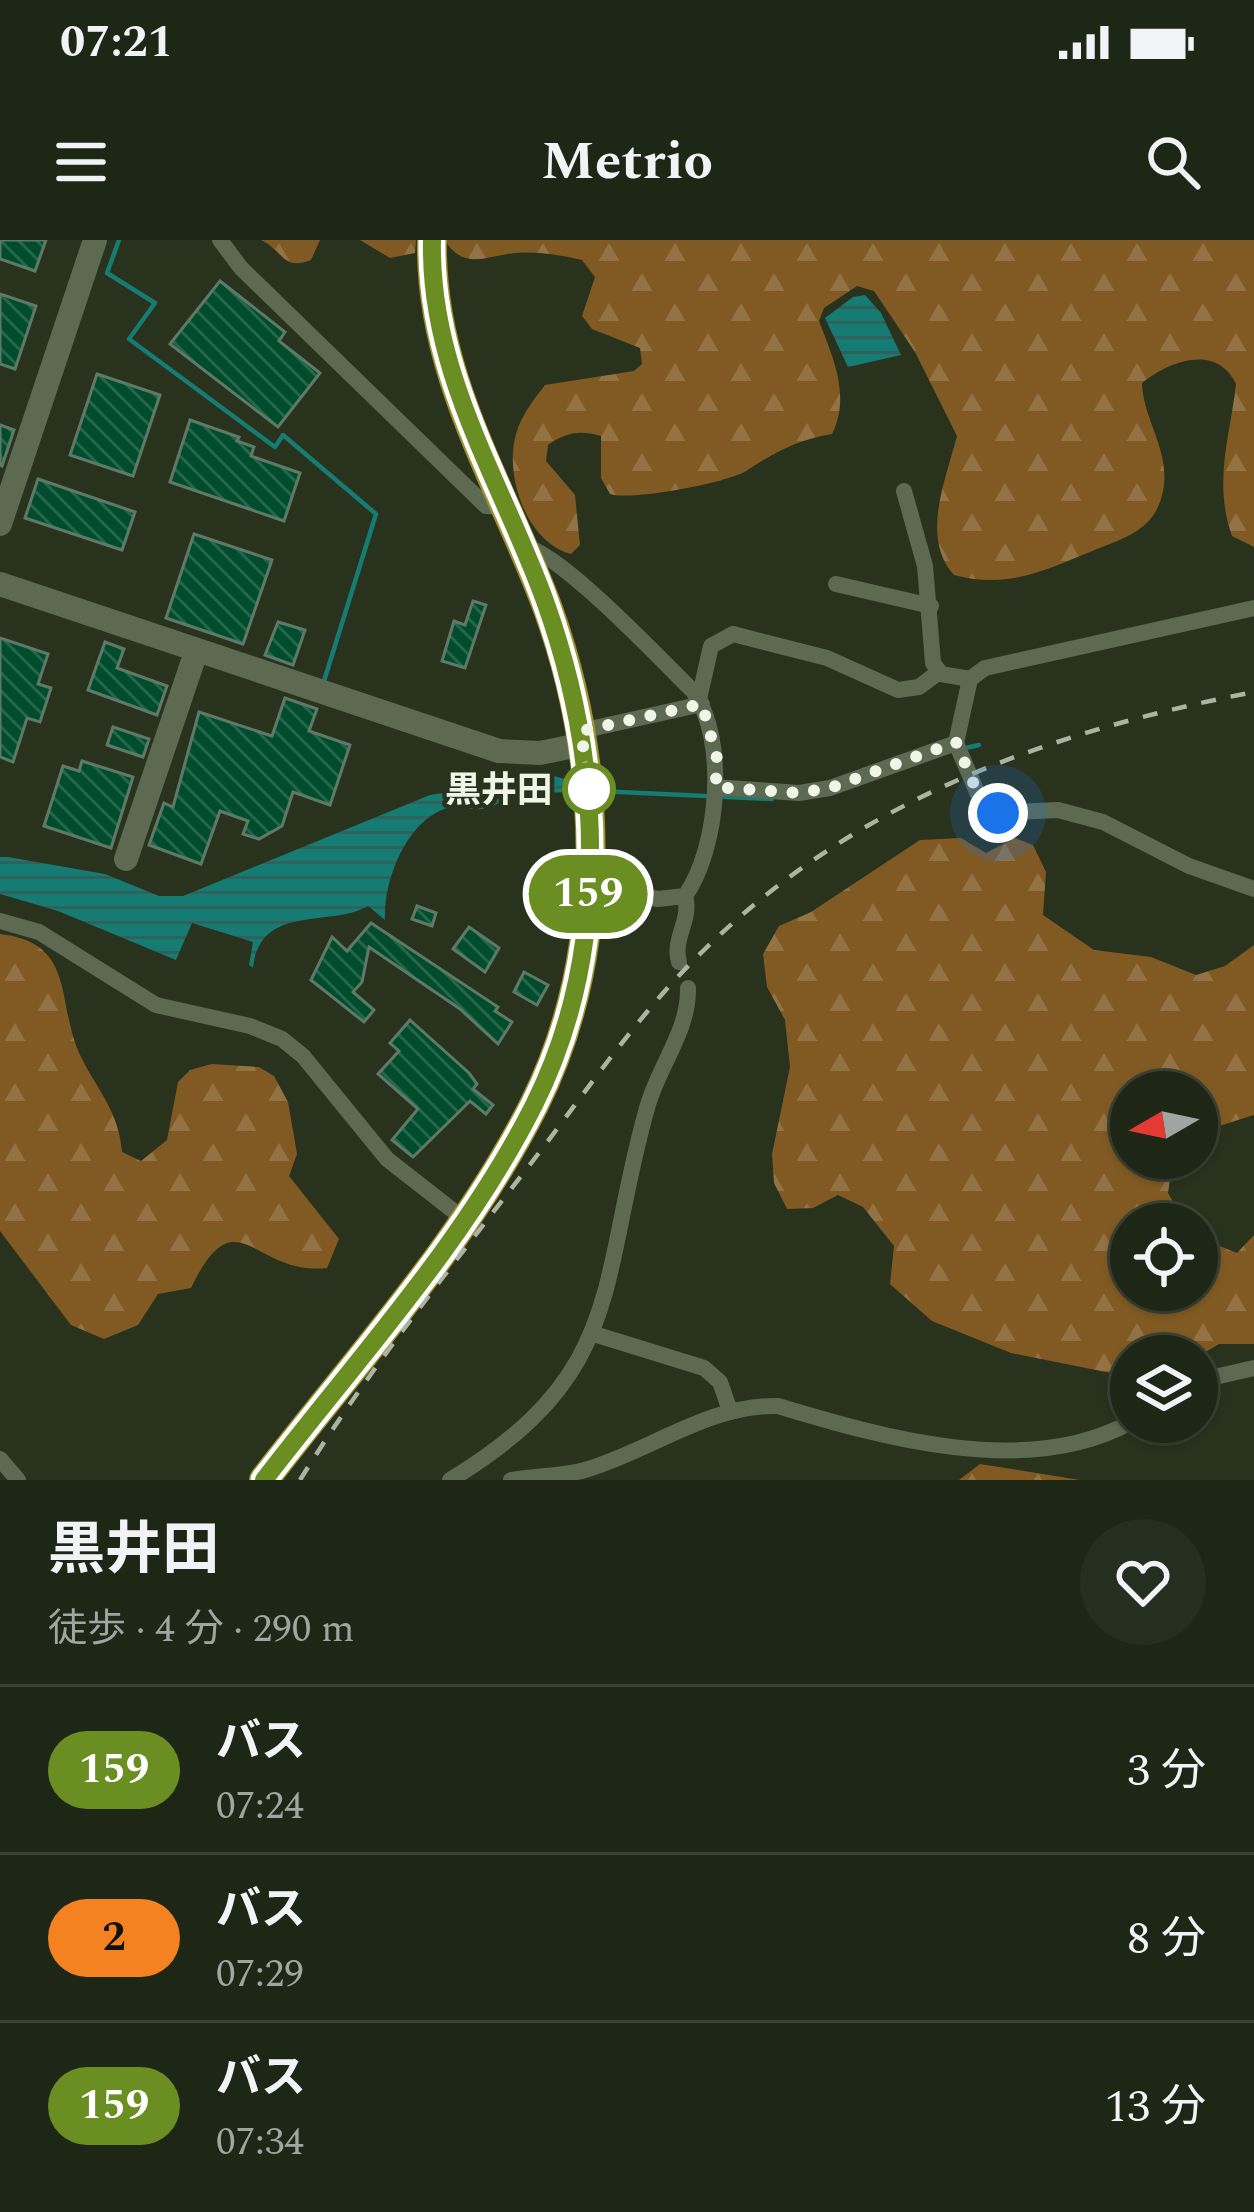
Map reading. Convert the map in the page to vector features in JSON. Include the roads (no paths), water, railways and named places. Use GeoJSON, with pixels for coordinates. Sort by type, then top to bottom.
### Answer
{"type":"FeatureCollection","features":[{"type":"Feature","properties":{"kind":"highway"},"geometry":{"type":"LineString","coordinates":[[264,1480],[465,1220],[537,1100],[578,970],[589,887],[590,793],[583,737],[557,638],[469,426],[444,347],[432,240]]}},
{"type":"Feature","properties":{"kind":"street"},"geometry":{"type":"LineString","coordinates":[[0,524],[95,240]]}},
{"type":"Feature","properties":{"kind":"street"},"geometry":{"type":"LineString","coordinates":[[220,240],[241,268],[486,506],[504,507]]}},
{"type":"Feature","properties":{"kind":"street"},"geometry":{"type":"LineString","coordinates":[[904,491],[931,606],[931,655],[939,672]]}},
{"type":"Feature","properties":{"kind":"street"},"geometry":{"type":"LineString","coordinates":[[522,546],[541,550],[586,588],[700,702]]}},
{"type":"Feature","properties":{"kind":"street"},"geometry":{"type":"LineString","coordinates":[[0,584],[499,752],[540,753],[700,702]]}},
{"type":"Feature","properties":{"kind":"street"},"geometry":{"type":"LineString","coordinates":[[836,584],[931,606]]}},
{"type":"Feature","properties":{"kind":"street"},"geometry":{"type":"LineString","coordinates":[[1254,608],[985,668],[970,679],[956,742],[983,806],[998,813],[1058,811],[1103,822],[1189,866],[1254,889]]}},
{"type":"Feature","properties":{"kind":"street"},"geometry":{"type":"LineString","coordinates":[[679,962],[677,942],[688,912],[685,896],[714,794],[718,762],[700,702],[711,646],[733,634],[827,658],[898,690],[919,687],[939,672],[970,679]]}},
{"type":"Feature","properties":{"kind":"street"},"geometry":{"type":"LineString","coordinates":[[126,859],[196,652]]}},
{"type":"Feature","properties":{"kind":"street"},"geometry":{"type":"LineString","coordinates":[[714,794],[830,788],[956,742]]}},
{"type":"Feature","properties":{"kind":"street"},"geometry":{"type":"LineString","coordinates":[[589,887],[658,899],[685,896]]}},
{"type":"Feature","properties":{"kind":"street"},"geometry":{"type":"LineString","coordinates":[[0,921],[39,932],[156,1005],[250,1026],[282,1039],[303,1056],[387,1159],[465,1220]]}},
{"type":"Feature","properties":{"kind":"street"},"geometry":{"type":"LineString","coordinates":[[457,1478],[541,1411],[567,1382],[594,1334],[607,1300],[644,1117],[663,1061],[685,1023],[688,988]]}},
{"type":"Feature","properties":{"kind":"street"},"geometry":{"type":"LineString","coordinates":[[594,1334],[704,1368],[720,1382],[729,1408]]}},
{"type":"Feature","properties":{"kind":"street"},"geometry":{"type":"LineString","coordinates":[[1218,1376],[1254,1368]]}},
{"type":"Feature","properties":{"kind":"street"},"geometry":{"type":"LineString","coordinates":[[511,1480],[580,1472],[648,1448],[729,1408],[778,1406],[950,1448],[1021,1452],[1092,1440],[1110,1432]]}},
{"type":"Feature","properties":{"kind":"street"},"geometry":{"type":"LineString","coordinates":[[0,1459],[18,1480]]}},
{"type":"Feature","properties":{"kind":"water"},"geometry":{"type":"Polygon","coordinates":[[[865,295],[881,313],[901,355],[848,367],[825,318],[853,297],[865,295]]]}},
{"type":"Feature","properties":{"kind":"water"},"geometry":{"type":"Polygon","coordinates":[[[554,776],[568,780],[574,791],[517,795],[487,808],[449,808],[430,817],[407,841],[392,873],[385,920],[368,906],[282,926],[258,948],[253,968],[249,965],[253,942],[192,923],[176,960],[58,911],[0,894],[0,857],[8,857],[105,874],[159,896],[183,896],[430,795],[554,776]]]}},
{"type":"Feature","properties":{"kind":"waterway"},"geometry":{"type":"LineString","coordinates":[[119,240],[107,273],[155,303],[129,339],[275,447],[283,435],[376,514],[324,681]]}},
{"type":"Feature","properties":{"kind":"waterway"},"geometry":{"type":"LineString","coordinates":[[961,749],[979,745]]}},
{"type":"Feature","properties":{"kind":"waterway"},"geometry":{"type":"LineString","coordinates":[[598,791],[772,799]]}},
{"type":"Feature","properties":{"kind":"railway"},"geometry":{"type":"LineString","coordinates":[[300,1480],[408,1323],[632,1030],[678,976],[762,898],[825,852],[958,780],[1102,728],[1254,692]]}},
{"type":"Feature","properties":{"kind":"place","name":"黒井田"},"geometry":{"type":"Point","coordinates":[589,789]}}]}
